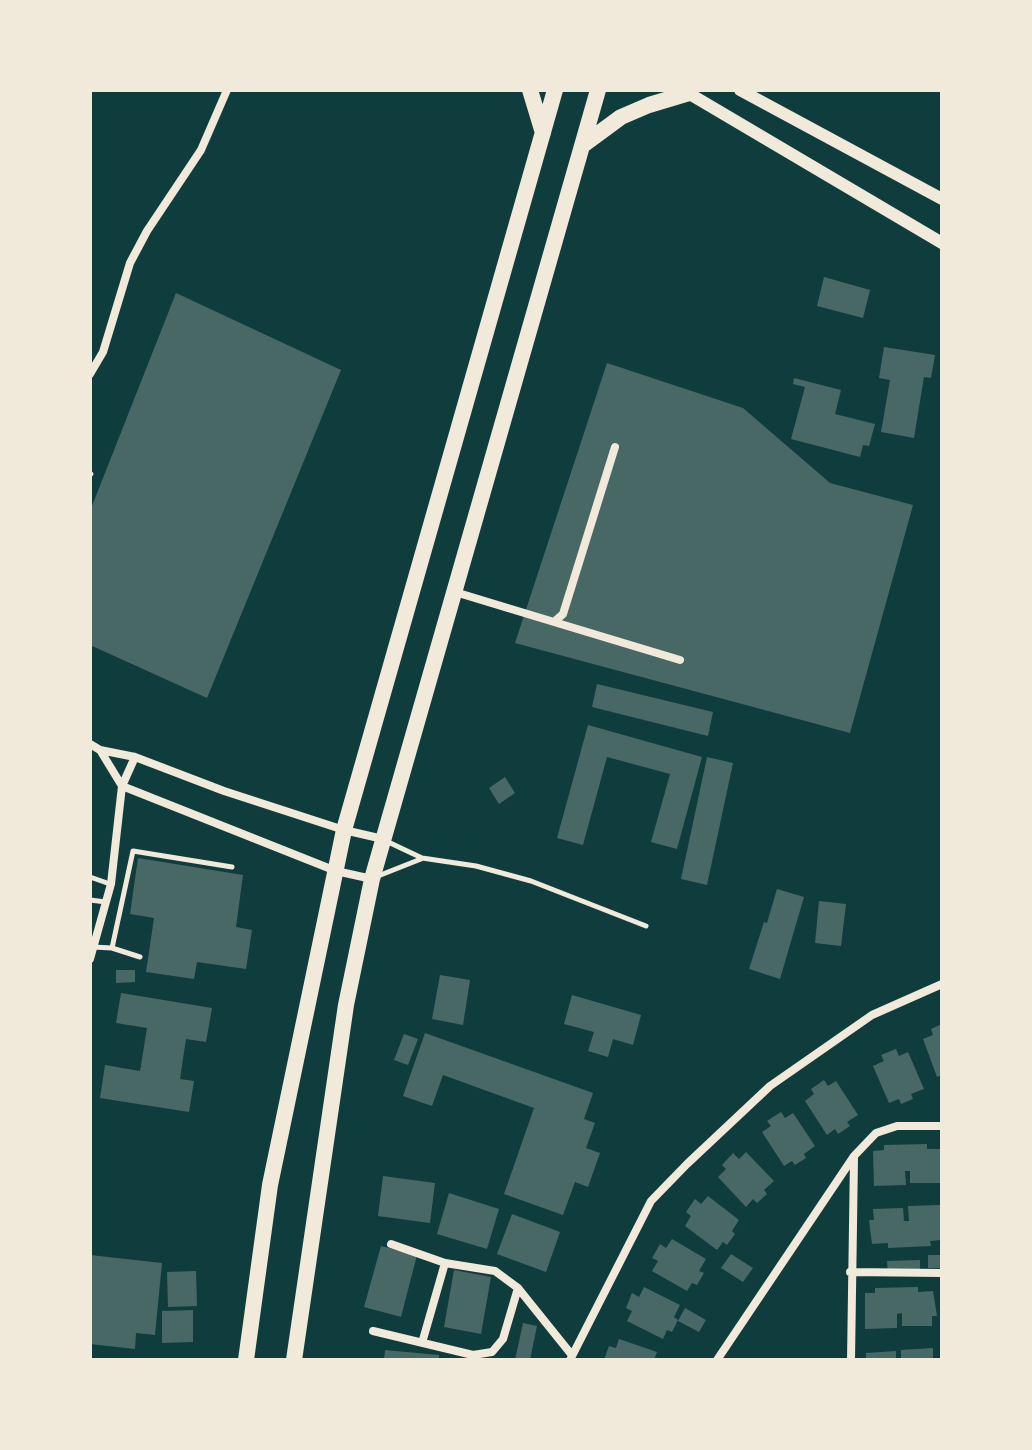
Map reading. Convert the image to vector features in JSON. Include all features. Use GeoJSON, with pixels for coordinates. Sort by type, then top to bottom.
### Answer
{"type":"FeatureCollection","features":[{"type":"Feature","properties":{"kind":"main road"},"geometry":{"type":"LineString","coordinates":[[530,90],[543,133]]}},
{"type":"Feature","properties":{"kind":"main road"},"geometry":{"type":"LineString","coordinates":[[246,1360],[270,1185],[344,830],[555,90]]}},
{"type":"Feature","properties":{"kind":"main road"},"geometry":{"type":"LineString","coordinates":[[294,1360],[344,1020],[372,879],[598,90]]}},
{"type":"Feature","properties":{"kind":"main road"},"geometry":{"type":"LineString","coordinates":[[583,145],[621,117],[686,92]]}},
{"type":"Feature","properties":{"kind":"street"},"geometry":{"type":"LineString","coordinates":[[90,374],[103,352],[130,263],[161,208],[201,150],[227,90]]}},
{"type":"Feature","properties":{"kind":"street"},"geometry":{"type":"LineString","coordinates":[[740,90],[942,199]]}},
{"type":"Feature","properties":{"kind":"street"},"geometry":{"type":"LineString","coordinates":[[686,92],[942,243]]}},
{"type":"Feature","properties":{"kind":"street"},"geometry":{"type":"LineString","coordinates":[[554,622],[563,614],[615,447]]}},
{"type":"Feature","properties":{"kind":"street"},"geometry":{"type":"LineString","coordinates":[[454,592],[680,660]]}},
{"type":"Feature","properties":{"kind":"street"},"geometry":{"type":"LineString","coordinates":[[90,744],[100,750],[135,757],[224,791],[344,830],[383,839]]}},
{"type":"Feature","properties":{"kind":"street"},"geometry":{"type":"LineString","coordinates":[[100,750],[122,786],[336,871],[372,879]]}},
{"type":"Feature","properties":{"kind":"street"},"geometry":{"type":"LineString","coordinates":[[90,959],[111,884],[122,786],[135,757]]}},
{"type":"Feature","properties":{"kind":"street"},"geometry":{"type":"LineString","coordinates":[[391,1244],[445,1263],[495,1271],[518,1288],[571,1357],[651,1201],[687,1164],[770,1086],[872,1015],[942,984]]}},
{"type":"Feature","properties":{"kind":"street"},"geometry":{"type":"LineString","coordinates":[[717,1360],[854,1156],[876,1133],[897,1126],[942,1126]]}},
{"type":"Feature","properties":{"kind":"street"},"geometry":{"type":"LineString","coordinates":[[851,1360],[854,1156]]}},
{"type":"Feature","properties":{"kind":"street"},"geometry":{"type":"LineString","coordinates":[[422,1343],[445,1263]]}},
{"type":"Feature","properties":{"kind":"street"},"geometry":{"type":"LineString","coordinates":[[850,1272],[942,1273]]}},
{"type":"Feature","properties":{"kind":"street"},"geometry":{"type":"LineString","coordinates":[[373,1331],[473,1355],[492,1352],[503,1339],[518,1288]]}},
{"type":"Feature","properties":{"kind":"lane"},"geometry":{"type":"LineString","coordinates":[[383,839],[422,858],[476,866],[531,881],[646,926]]}},
{"type":"Feature","properties":{"kind":"lane"},"geometry":{"type":"LineString","coordinates":[[112,948],[133,851],[232,867]]}},
{"type":"Feature","properties":{"kind":"lane"},"geometry":{"type":"LineString","coordinates":[[372,879],[422,858]]}},
{"type":"Feature","properties":{"kind":"lane"},"geometry":{"type":"LineString","coordinates":[[90,877],[111,884]]}},
{"type":"Feature","properties":{"kind":"lane"},"geometry":{"type":"LineString","coordinates":[[90,900],[107,902]]}},
{"type":"Feature","properties":{"kind":"lane"},"geometry":{"type":"LineString","coordinates":[[92,947],[112,948],[140,957]]}},
{"type":"Feature","properties":{"kind":"building"},"geometry":{"type":"Polygon","coordinates":[[[824,277],[870,290],[863,318],[817,306],[824,277]]]}},
{"type":"Feature","properties":{"kind":"building"},"geometry":{"type":"Polygon","coordinates":[[[176,293],[341,370],[207,698],[90,645],[90,511],[176,293]]]}},
{"type":"Feature","properties":{"kind":"building"},"geometry":{"type":"Polygon","coordinates":[[[884,347],[935,355],[931,378],[924,377],[914,438],[881,432],[890,380],[879,378],[884,347]]]}},
{"type":"Feature","properties":{"kind":"building"},"geometry":{"type":"Polygon","coordinates":[[[607,363],[743,408],[830,483],[913,505],[850,733],[515,643],[607,363]]]}},
{"type":"Feature","properties":{"kind":"building"},"geometry":{"type":"Polygon","coordinates":[[[794,378],[841,390],[835,414],[875,424],[869,446],[863,445],[860,457],[791,439],[805,387],[793,384],[794,378]]]}},
{"type":"Feature","properties":{"kind":"building"},"geometry":{"type":"Polygon","coordinates":[[[597,684],[713,712],[708,736],[592,707],[597,684]]]}},
{"type":"Feature","properties":{"kind":"building"},"geometry":{"type":"Polygon","coordinates":[[[588,725],[702,757],[677,849],[651,842],[670,774],[607,757],[583,845],[557,838],[588,725]]]}},
{"type":"Feature","properties":{"kind":"building"},"geometry":{"type":"Polygon","coordinates":[[[707,757],[733,763],[707,885],[681,879],[707,757]]]}},
{"type":"Feature","properties":{"kind":"building"},"geometry":{"type":"Polygon","coordinates":[[[505,777],[515,793],[499,804],[489,788],[505,777]]]}},
{"type":"Feature","properties":{"kind":"building"},"geometry":{"type":"Polygon","coordinates":[[[138,858],[243,875],[236,927],[252,930],[246,969],[197,962],[194,979],[146,972],[154,918],[130,914],[138,858]]]}},
{"type":"Feature","properties":{"kind":"building"},"geometry":{"type":"Polygon","coordinates":[[[777,889],[804,897],[780,979],[749,969],[777,889]]]}},
{"type":"Feature","properties":{"kind":"building"},"geometry":{"type":"Polygon","coordinates":[[[819,901],[846,904],[841,946],[815,943],[819,901]]]}},
{"type":"Feature","properties":{"kind":"building"},"geometry":{"type":"Polygon","coordinates":[[[116,970],[135,970],[135,982],[116,983],[116,970]]]}},
{"type":"Feature","properties":{"kind":"building"},"geometry":{"type":"Polygon","coordinates":[[[440,975],[470,980],[463,1025],[432,1019],[440,975]]]}},
{"type":"Feature","properties":{"kind":"building"},"geometry":{"type":"Polygon","coordinates":[[[121,993],[212,1008],[206,1042],[186,1039],[180,1079],[194,1081],[189,1112],[100,1098],[105,1065],[140,1071],[147,1028],[116,1023],[121,993]]]}},
{"type":"Feature","properties":{"kind":"building"},"geometry":{"type":"Polygon","coordinates":[[[572,995],[641,1015],[633,1045],[613,1039],[608,1057],[588,1051],[594,1032],[564,1024],[572,995]]]}},
{"type":"Feature","properties":{"kind":"building"},"geometry":{"type":"Polygon","coordinates":[[[942,1024],[942,1075],[937,1077],[923,1039],[933,1035],[931,1029],[942,1024]]]}},
{"type":"Feature","properties":{"kind":"building"},"geometry":{"type":"Polygon","coordinates":[[[425,1033],[593,1093],[584,1119],[595,1123],[586,1148],[600,1153],[588,1187],[575,1182],[563,1215],[504,1194],[534,1108],[443,1075],[432,1106],[403,1096],[425,1033]]]}},
{"type":"Feature","properties":{"kind":"building"},"geometry":{"type":"Polygon","coordinates":[[[404,1034],[418,1039],[408,1065],[394,1060],[404,1034]]]}},
{"type":"Feature","properties":{"kind":"building"},"geometry":{"type":"Polygon","coordinates":[[[896,1049],[899,1056],[908,1052],[924,1089],[911,1094],[913,1099],[901,1104],[899,1099],[889,1103],[873,1066],[884,1061],[881,1055],[896,1049]]]}},
{"type":"Feature","properties":{"kind":"building"},"geometry":{"type":"Polygon","coordinates":[[[824,1080],[828,1086],[836,1081],[858,1115],[847,1122],[850,1126],[838,1134],[835,1129],[827,1135],[805,1101],[814,1094],[811,1089],[824,1080]]]}},
{"type":"Feature","properties":{"kind":"building"},"geometry":{"type":"Polygon","coordinates":[[[781,1112],[785,1118],[793,1113],[815,1146],[804,1154],[806,1158],[795,1165],[792,1161],[784,1166],[762,1132],[771,1126],[767,1121],[781,1112]]]}},
{"type":"Feature","properties":{"kind":"building"},"geometry":{"type":"Polygon","coordinates":[[[927,1144],[927,1149],[942,1149],[940,1183],[910,1183],[910,1171],[905,1171],[906,1185],[874,1186],[873,1151],[884,1150],[884,1145],[927,1144]]]}},
{"type":"Feature","properties":{"kind":"building"},"geometry":{"type":"Polygon","coordinates":[[[746,1152],[774,1181],[764,1190],[767,1194],[757,1203],[753,1199],[746,1207],[718,1177],[726,1169],[722,1165],[733,1153],[739,1159],[746,1152]]]}},
{"type":"Feature","properties":{"kind":"building"},"geometry":{"type":"Polygon","coordinates":[[[383,1176],[435,1183],[430,1223],[378,1216],[383,1176]]]}},
{"type":"Feature","properties":{"kind":"building"},"geometry":{"type":"Polygon","coordinates":[[[449,1193],[499,1209],[487,1249],[437,1234],[449,1193]]]}},
{"type":"Feature","properties":{"kind":"building"},"geometry":{"type":"Polygon","coordinates":[[[708,1196],[739,1220],[732,1231],[735,1234],[727,1245],[723,1242],[717,1250],[685,1226],[691,1216],[686,1212],[695,1199],[701,1204],[708,1196]]]}},
{"type":"Feature","properties":{"kind":"building"},"geometry":{"type":"Polygon","coordinates":[[[940,1205],[941,1240],[930,1241],[931,1246],[888,1248],[888,1243],[872,1244],[869,1220],[874,1220],[873,1209],[903,1208],[904,1221],[909,1221],[908,1206],[940,1205]]]}},
{"type":"Feature","properties":{"kind":"building"},"geometry":{"type":"Polygon","coordinates":[[[512,1214],[560,1232],[546,1272],[497,1254],[512,1214]]]}},
{"type":"Feature","properties":{"kind":"building"},"geometry":{"type":"Polygon","coordinates":[[[672,1239],[706,1259],[699,1271],[704,1273],[697,1285],[692,1283],[687,1291],[652,1271],[658,1261],[652,1258],[660,1244],[666,1248],[672,1239]]]}},
{"type":"Feature","properties":{"kind":"building"},"geometry":{"type":"Polygon","coordinates":[[[381,1246],[417,1255],[401,1317],[364,1307],[381,1246]]]}},
{"type":"Feature","properties":{"kind":"building"},"geometry":{"type":"Polygon","coordinates":[[[731,1254],[753,1268],[743,1282],[721,1268],[731,1254]]]}},
{"type":"Feature","properties":{"kind":"building"},"geometry":{"type":"Polygon","coordinates":[[[90,1255],[162,1263],[155,1335],[136,1333],[135,1349],[90,1344],[90,1255]]]}},
{"type":"Feature","properties":{"kind":"building"},"geometry":{"type":"Polygon","coordinates":[[[928,1255],[940,1255],[940,1268],[928,1268],[928,1255]]]}},
{"type":"Feature","properties":{"kind":"building"},"geometry":{"type":"Polygon","coordinates":[[[920,1260],[920,1271],[888,1272],[887,1261],[920,1260]]]}},
{"type":"Feature","properties":{"kind":"building"},"geometry":{"type":"Polygon","coordinates":[[[454,1270],[491,1277],[481,1334],[444,1327],[454,1270]]]}},
{"type":"Feature","properties":{"kind":"building"},"geometry":{"type":"Polygon","coordinates":[[[196,1271],[197,1306],[168,1307],[167,1272],[196,1271]]]}},
{"type":"Feature","properties":{"kind":"building"},"geometry":{"type":"Polygon","coordinates":[[[644,1287],[680,1305],[672,1332],[667,1330],[663,1339],[627,1321],[632,1311],[626,1308],[632,1293],[639,1297],[644,1287]]]}},
{"type":"Feature","properties":{"kind":"building"},"geometry":{"type":"Polygon","coordinates":[[[918,1287],[918,1292],[933,1291],[937,1316],[932,1316],[932,1326],[902,1326],[902,1313],[897,1314],[897,1328],[865,1329],[865,1293],[875,1293],[875,1288],[918,1287]]]}},
{"type":"Feature","properties":{"kind":"building"},"geometry":{"type":"Polygon","coordinates":[[[685,1308],[706,1320],[699,1332],[678,1321],[685,1308]]]}},
{"type":"Feature","properties":{"kind":"building"},"geometry":{"type":"Polygon","coordinates":[[[193,1310],[193,1342],[162,1343],[162,1311],[193,1310]]]}},
{"type":"Feature","properties":{"kind":"building"},"geometry":{"type":"Polygon","coordinates":[[[523,1323],[537,1326],[530,1360],[515,1360],[523,1323]]]}},
{"type":"Feature","properties":{"kind":"building"},"geometry":{"type":"Polygon","coordinates":[[[619,1339],[657,1352],[654,1360],[604,1360],[609,1346],[616,1348],[619,1339]]]}},
{"type":"Feature","properties":{"kind":"building"},"geometry":{"type":"Polygon","coordinates":[[[933,1348],[933,1360],[901,1360],[901,1350],[933,1348]]]}},
{"type":"Feature","properties":{"kind":"building"},"geometry":{"type":"Polygon","coordinates":[[[385,1350],[439,1355],[439,1360],[384,1360],[385,1350]]]}},
{"type":"Feature","properties":{"kind":"building"},"geometry":{"type":"Polygon","coordinates":[[[896,1351],[896,1360],[866,1360],[866,1353],[896,1351]]]}}]}
